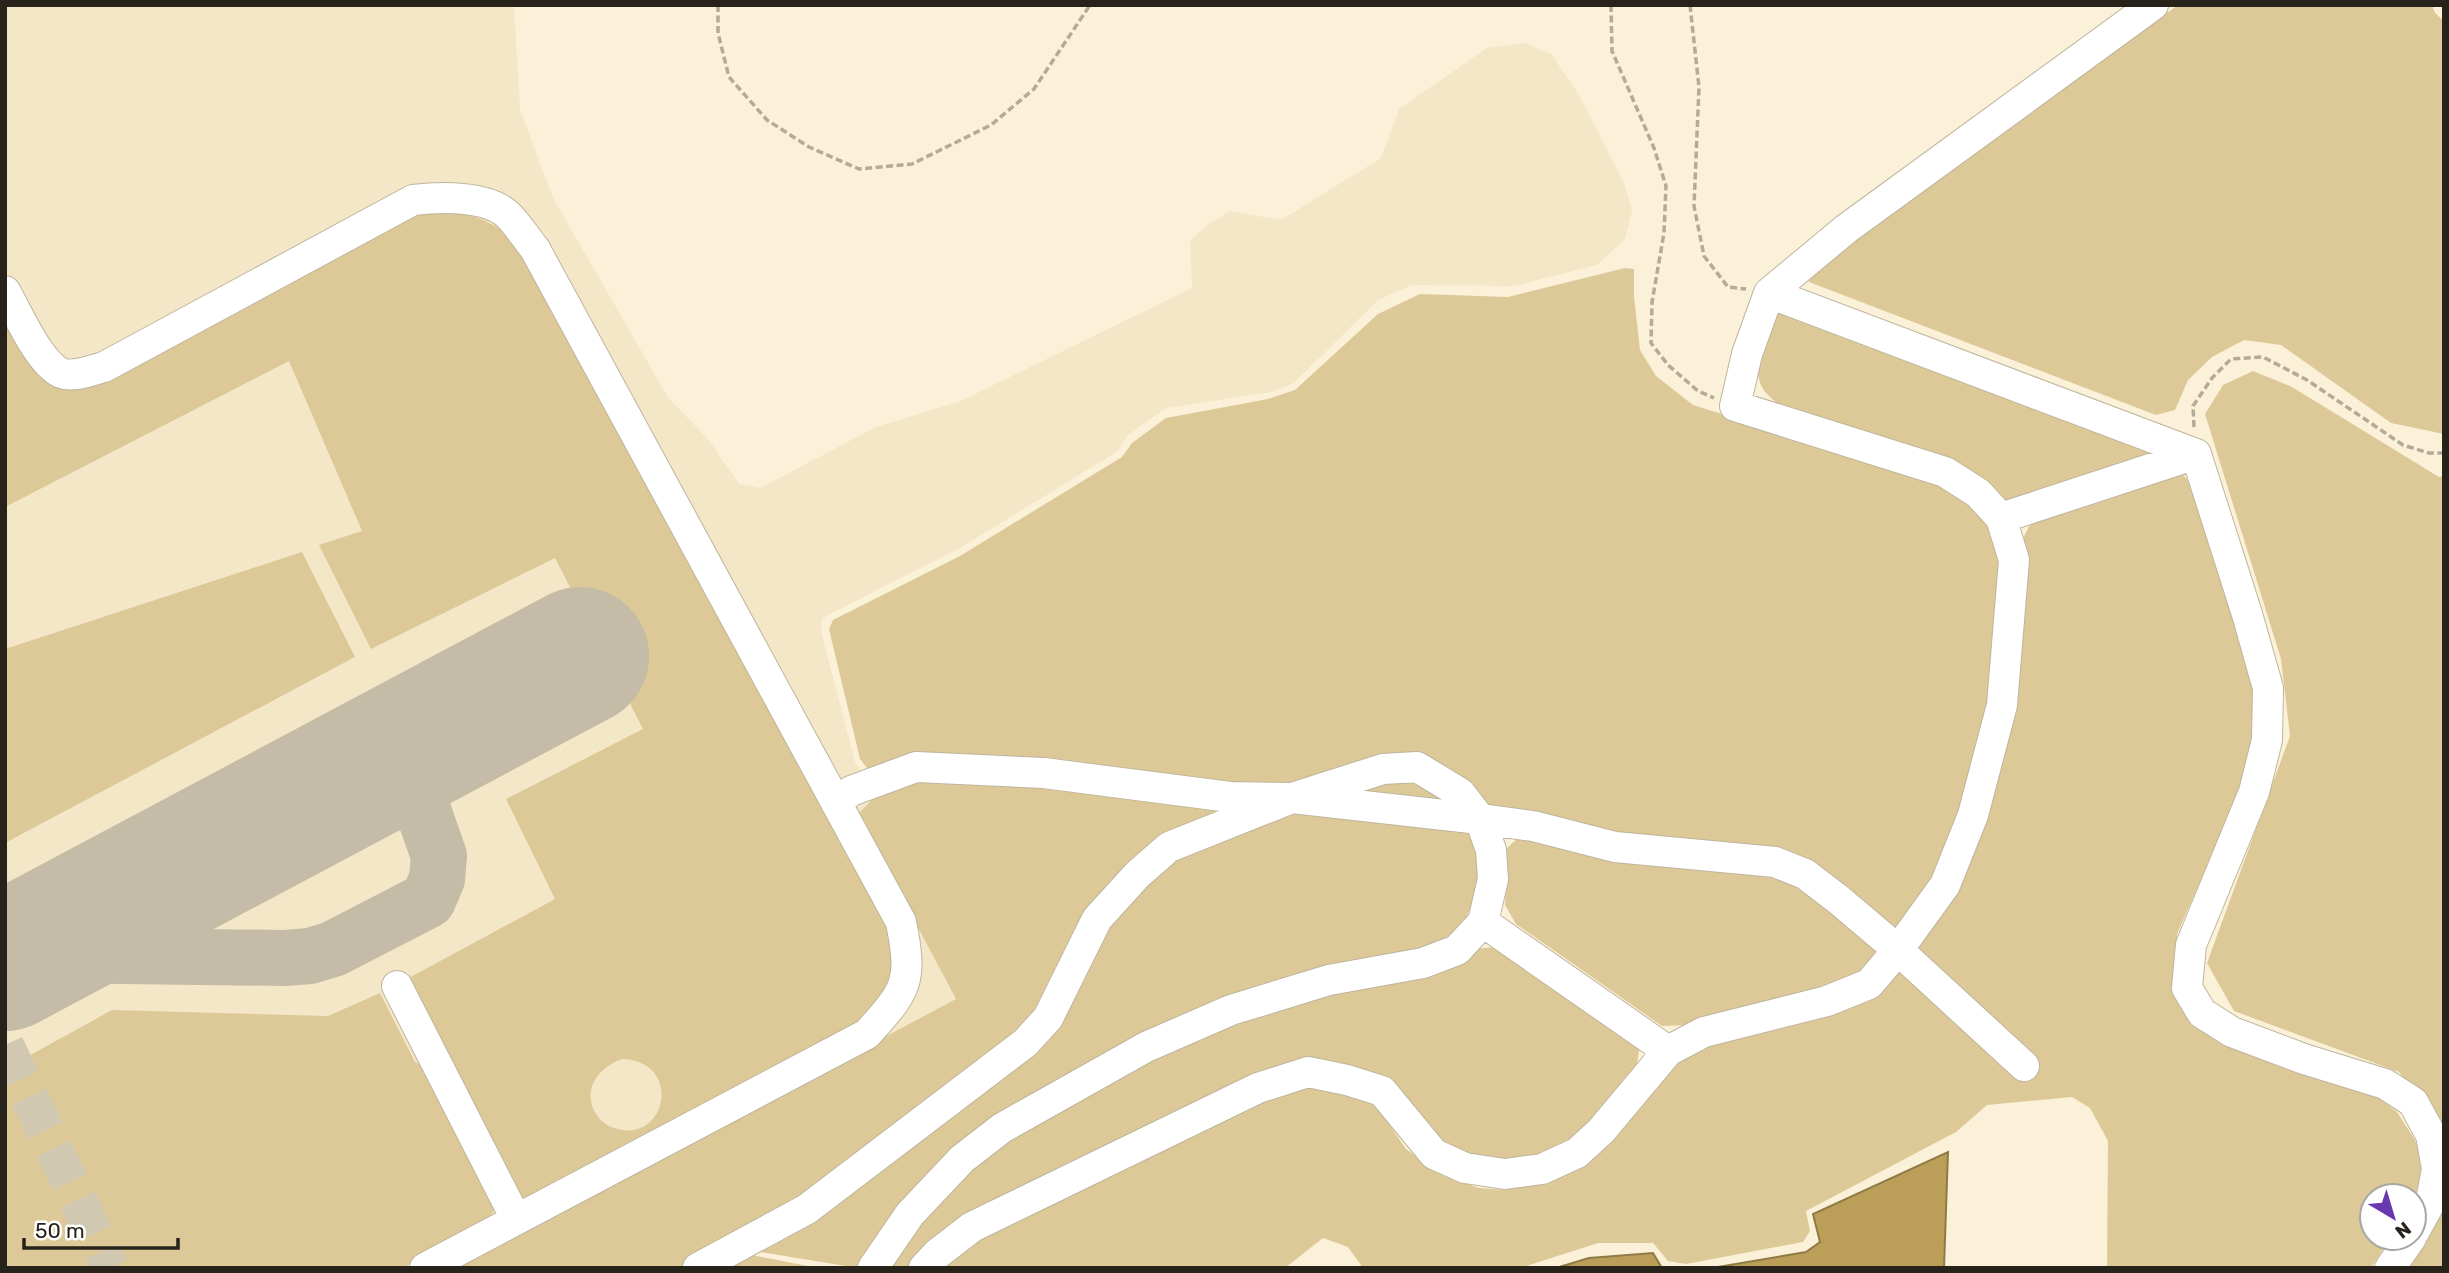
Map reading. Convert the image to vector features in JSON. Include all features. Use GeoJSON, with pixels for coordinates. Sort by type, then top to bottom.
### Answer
{"type":"FeatureCollection","features":[{"type":"Feature","properties":{"kind":"street"},"geometry":{"type":"LineString","coordinates":[[924,1268],[937,1254],[972,1227],[1258,1088],[1308,1072],[1382,1091],[1434,1154],[1465,1168],[1505,1174],[1542,1169],[1577,1153],[1601,1131],[1668,1051],[1704,1032],[1827,1001],[1869,984],[1898,950],[1945,885],[1973,814],[2002,705],[2014,560],[2001,518],[1978,493],[1945,472],[1735,406],[1746,354],[1769,293],[1846,229],[2153,5]]}},
{"type":"Feature","properties":{"kind":"street"},"geometry":{"type":"LineString","coordinates":[[5,292],[42,357],[61,373],[80,373],[104,367],[413,200],[441,197],[466,200],[486,204],[506,213],[535,249],[901,922],[908,955],[905,981],[897,1002],[867,1034],[425,1268]]}},
{"type":"Feature","properties":{"kind":"street"},"geometry":{"type":"LineString","coordinates":[[1769,293],[2196,454]]}},
{"type":"Feature","properties":{"kind":"street"},"geometry":{"type":"LineString","coordinates":[[2001,518],[2196,454]]}},
{"type":"Feature","properties":{"kind":"street"},"geometry":{"type":"LineString","coordinates":[[2196,454],[2268,688],[2267,740],[2254,792],[2192,945],[2187,988],[2202,1013],[2232,1032],[2304,1059],[2385,1084],[2413,1102],[2431,1135],[2437,1169],[2428,1206]]}},
{"type":"Feature","properties":{"kind":"street"},"geometry":{"type":"LineString","coordinates":[[836,803],[851,791],[916,767],[1044,773],[1230,797],[1292,798],[1480,819],[1533,827],[1626,848],[1775,862],[1805,874],[1898,950],[2024,1066]]}},
{"type":"Feature","properties":{"kind":"street"},"geometry":{"type":"LineString","coordinates":[[698,1268],[807,1209],[1025,1043],[1048,1018],[1097,919],[1138,874],[1169,847],[1292,798],[1382,769],[1417,767],[1460,793],[1480,819],[1491,850],[1493,879],[1483,922],[1457,950],[1423,963],[1329,980],[1231,1010],[1146,1047],[1002,1128],[962,1159],[910,1214],[873,1268]]}},
{"type":"Feature","properties":{"kind":"street"},"geometry":{"type":"LineString","coordinates":[[1483,922],[1668,1051]]}},
{"type":"Feature","properties":{"kind":"street"},"geometry":{"type":"LineString","coordinates":[[397,986],[516,1219]]}},
{"type":"Feature","properties":{"kind":"street"},"geometry":{"type":"LineString","coordinates":[[2390,1268],[2401,1252]]}},
{"type":"Feature","properties":{"kind":"path"},"geometry":{"type":"LineString","coordinates":[[718,5],[718,33],[729,77],[767,120],[809,147],[859,170],[912,164],[991,125],[1034,89],[1090,5]]}},
{"type":"Feature","properties":{"kind":"path"},"geometry":{"type":"LineString","coordinates":[[1611,5],[1612,51],[1654,148],[1666,186],[1664,233],[1652,302],[1651,343],[1668,365],[1698,391],[1735,406]]}},
{"type":"Feature","properties":{"kind":"path"},"geometry":{"type":"LineString","coordinates":[[1689,5],[1699,87],[1694,206],[1704,256],[1728,287],[1769,293]]}},
{"type":"Feature","properties":{"kind":"path"},"geometry":{"type":"LineString","coordinates":[[2196,454],[2193,406],[2212,378],[2231,359],[2263,357],[2307,380],[2403,445],[2429,453],[2444,453]]}},
{"type":"Feature","properties":{"kind":"shaded area"},"geometry":{"type":"Polygon","coordinates":[[[5,5],[514,5],[520,110],[553,198],[669,399],[708,439],[739,484],[760,488],[876,427],[961,401],[1192,288],[1190,241],[1206,226],[1230,211],[1281,220],[1381,158],[1399,109],[1487,48],[1525,43],[1551,54],[1579,95],[1624,183],[1632,211],[1625,239],[1597,265],[1514,286],[1412,285],[1378,300],[1294,383],[1272,392],[1166,408],[1128,435],[1118,451],[962,547],[822,618],[821,631],[855,762],[896,819],[974,993],[654,1268],[5,1268],[5,5]]]}},
{"type":"Feature","properties":{"kind":"shaded area"},"geometry":{"type":"Polygon","coordinates":[[[2178,5],[2432,5],[2435,13],[2444,21],[2444,434],[2391,423],[2281,345],[2244,340],[2212,357],[2188,380],[2175,410],[2156,415],[1809,282],[1807,272],[2178,5]]]}},
{"type":"Feature","properties":{"kind":"shaded area"},"geometry":{"type":"Polygon","coordinates":[[[438,210],[458,212],[496,226],[513,237],[891,927],[897,963],[872,1022],[523,1205],[405,980],[555,899],[506,799],[643,729],[555,558],[371,649],[319,545],[362,531],[289,361],[5,507],[5,311],[53,378],[400,217],[438,210]],[[622,1059],[606,1068],[595,1080],[590,1096],[592,1105],[598,1117],[608,1125],[618,1129],[635,1130],[648,1124],[657,1113],[661,1100],[660,1085],[654,1073],[641,1063],[622,1059]]]}},
{"type":"Feature","properties":{"kind":"shaded area"},"geometry":{"type":"Polygon","coordinates":[[[1625,268],[1634,269],[1640,350],[1656,376],[1693,405],[1949,485],[1983,512],[1996,535],[2002,564],[2000,641],[1975,768],[1954,833],[1942,860],[1896,935],[1819,870],[1634,842],[1490,812],[1470,782],[1421,757],[1387,753],[1286,792],[874,777],[860,759],[829,629],[833,620],[960,556],[1122,457],[1132,443],[1166,418],[1268,399],[1295,390],[1378,314],[1420,294],[1508,297],[1625,268]]]}},
{"type":"Feature","properties":{"kind":"shaded area"},"geometry":{"type":"Polygon","coordinates":[[[1780,307],[2165,452],[2031,503],[2002,500],[1793,414],[1773,400],[1761,385],[1758,371],[1764,342],[1780,307]]]}},
{"type":"Feature","properties":{"kind":"shaded area"},"geometry":{"type":"Polygon","coordinates":[[[2253,371],[2292,387],[2439,477],[2444,476],[2444,1142],[2441,1123],[2399,1072],[2234,1011],[2207,963],[2290,736],[2281,659],[2205,414],[2223,385],[2253,371]]]}},
{"type":"Feature","properties":{"kind":"shaded area"},"geometry":{"type":"Polygon","coordinates":[[[2182,474],[2195,487],[2256,687],[2258,718],[2244,782],[2177,934],[2179,1006],[2193,1024],[2367,1089],[2397,1112],[2415,1140],[2423,1166],[2419,1182],[2358,1182],[2358,1252],[2381,1252],[2371,1268],[2107,1268],[2108,1141],[2090,1108],[2072,1097],[1987,1105],[1956,1132],[1806,1211],[1810,1231],[1803,1242],[1686,1264],[1668,1261],[1653,1243],[1598,1243],[1520,1268],[1363,1268],[1348,1247],[1323,1238],[1285,1268],[941,1268],[973,1240],[1250,1100],[1296,1089],[1331,1089],[1373,1101],[1406,1149],[1444,1176],[1479,1188],[1506,1190],[1544,1179],[1660,1073],[1696,1048],[1909,949],[1947,896],[2021,574],[2024,536],[2031,523],[2182,474]]]}},
{"type":"Feature","properties":{"kind":"shaded area"},"geometry":{"type":"Polygon","coordinates":[[[302,552],[355,657],[5,843],[5,649],[302,552]]]}},
{"type":"Feature","properties":{"kind":"shaded area"},"geometry":{"type":"Polygon","coordinates":[[[938,776],[1232,806],[1187,825],[1049,990],[1023,1030],[803,1200],[680,1268],[452,1268],[956,999],[858,814],[887,785],[938,776]]]}},
{"type":"Feature","properties":{"kind":"shaded area"},"geometry":{"type":"Polygon","coordinates":[[[1416,777],[1453,807],[1330,794],[1416,777]]]}},
{"type":"Feature","properties":{"kind":"shaded area"},"geometry":{"type":"Polygon","coordinates":[[[1281,813],[1473,830],[1480,845],[1480,885],[1464,923],[1430,950],[1251,992],[904,1199],[858,1268],[755,1251],[973,1094],[1113,914],[1194,843],[1281,813]]]}},
{"type":"Feature","properties":{"kind":"shaded area"},"geometry":{"type":"Polygon","coordinates":[[[1517,839],[1769,869],[1803,889],[1881,954],[1862,975],[1826,987],[1690,1025],[1662,1026],[1516,924],[1505,905],[1507,848],[1517,839]]]}},
{"type":"Feature","properties":{"kind":"shaded area"},"geometry":{"type":"Polygon","coordinates":[[[1495,947],[1639,1049],[1637,1065],[1575,1141],[1547,1153],[1509,1162],[1464,1156],[1443,1145],[1379,1076],[1332,1061],[1282,1064],[947,1230],[909,1268],[880,1268],[920,1214],[997,1144],[1145,1058],[1246,1014],[1475,949],[1495,947]]]}},
{"type":"Feature","properties":{"kind":"shaded area"},"geometry":{"type":"Polygon","coordinates":[[[380,993],[415,1062],[432,1070],[497,1206],[486,1223],[403,1268],[5,1268],[5,1069],[112,1010],[328,1016],[380,993]]]}},
{"type":"Feature","properties":{"kind":"shaded area"},"geometry":{"type":"Polygon","coordinates":[[[1948,1152],[1944,1268],[1712,1268],[1806,1252],[1820,1242],[1813,1214],[1948,1152]]]}},
{"type":"Feature","properties":{"kind":"shaded area"},"geometry":{"type":"Polygon","coordinates":[[[2444,1195],[2444,1268],[2402,1268],[2411,1252],[2428,1252],[2428,1223],[2444,1195]]]}},
{"type":"Feature","properties":{"kind":"shaded area"},"geometry":{"type":"Polygon","coordinates":[[[1653,1253],[1662,1268],[1556,1268],[1589,1258],[1653,1253]]]}},
{"type":"Feature","properties":{"kind":"shaded area"},"geometry":{"type":"Polygon","coordinates":[[[746,1254],[818,1268],[721,1268],[746,1254]]]}},
{"type":"Feature","properties":{"kind":"taxiway"},"geometry":{"type":"LineString","coordinates":[[13,958],[48,955],[310,956],[333,949],[428,900],[437,879],[439,856],[424,813],[381,790],[335,787]]}},
{"type":"Feature","properties":{"kind":"runway"},"geometry":{"type":"LineString","coordinates":[[5,962],[580,656]]}},
{"type":"Feature","properties":{"kind":"tunnel"},"geometry":{"type":"LineString","coordinates":[[5,1045],[110,1268]]}}]}
